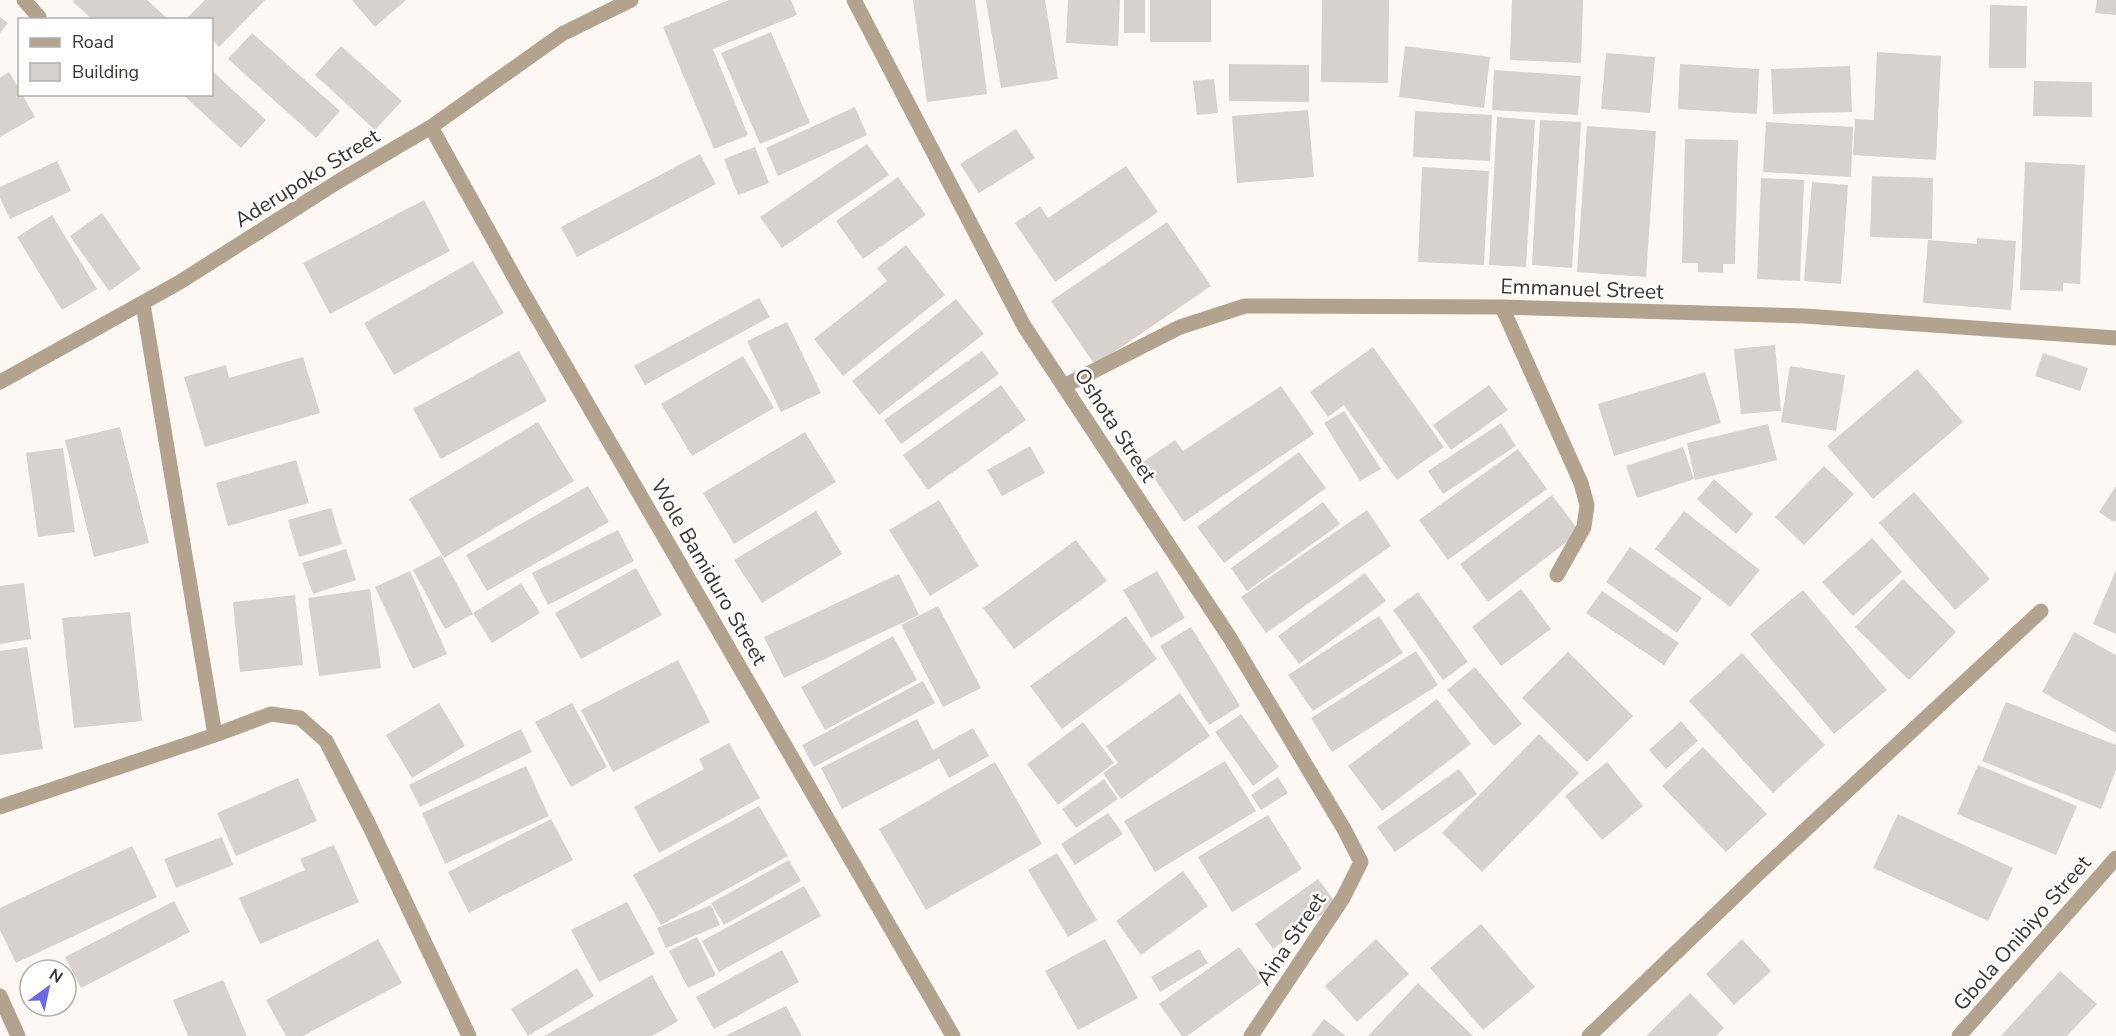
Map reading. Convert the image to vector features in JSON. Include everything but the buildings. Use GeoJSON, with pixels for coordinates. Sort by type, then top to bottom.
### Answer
{"type":"FeatureCollection","features":[{"type":"Feature","properties":{"kind":"street"},"geometry":{"type":"LineString","coordinates":[[24,0],[39,17]]}},
{"type":"Feature","properties":{"kind":"street","name":"Aderupoko Street"},"geometry":{"type":"LineString","coordinates":[[0,382],[180,282],[339,181],[431,128],[562,34],[631,0]]}},
{"type":"Feature","properties":{"kind":"street","name":"Oshota Street"},"geometry":{"type":"LineString","coordinates":[[854,0],[1024,326],[1230,638],[1344,829],[1361,862]]}},
{"type":"Feature","properties":{"kind":"street","name":"Wole Bamiduro Street"},"geometry":{"type":"LineString","coordinates":[[431,128],[518,284],[953,1036]]}},
{"type":"Feature","properties":{"kind":"street"},"geometry":{"type":"LineString","coordinates":[[143,304],[215,735]]}},
{"type":"Feature","properties":{"kind":"street","name":"Emmanuel Street"},"geometry":{"type":"LineString","coordinates":[[1064,386],[1180,327],[1245,306],[1502,307],[1805,316],[2116,338]]}},
{"type":"Feature","properties":{"kind":"street"},"geometry":{"type":"LineString","coordinates":[[1502,307],[1581,483],[1587,505],[1584,527],[1557,575]]}},
{"type":"Feature","properties":{"kind":"street"},"geometry":{"type":"LineString","coordinates":[[1589,1036],[1760,872],[2041,611]]}},
{"type":"Feature","properties":{"kind":"street"},"geometry":{"type":"LineString","coordinates":[[0,807],[215,735],[270,714],[300,718],[326,741],[369,825],[469,1036]]}},
{"type":"Feature","properties":{"kind":"street","name":"Gbola Onibiyo Street"},"geometry":{"type":"LineString","coordinates":[[1959,1036],[2116,858]]}},
{"type":"Feature","properties":{"kind":"street","name":"Aina Street"},"geometry":{"type":"LineString","coordinates":[[1251,1036],[1344,898],[1361,862]]}},
{"type":"Feature","properties":{"kind":"street"},"geometry":{"type":"LineString","coordinates":[[0,996],[18,1036]]}}]}
